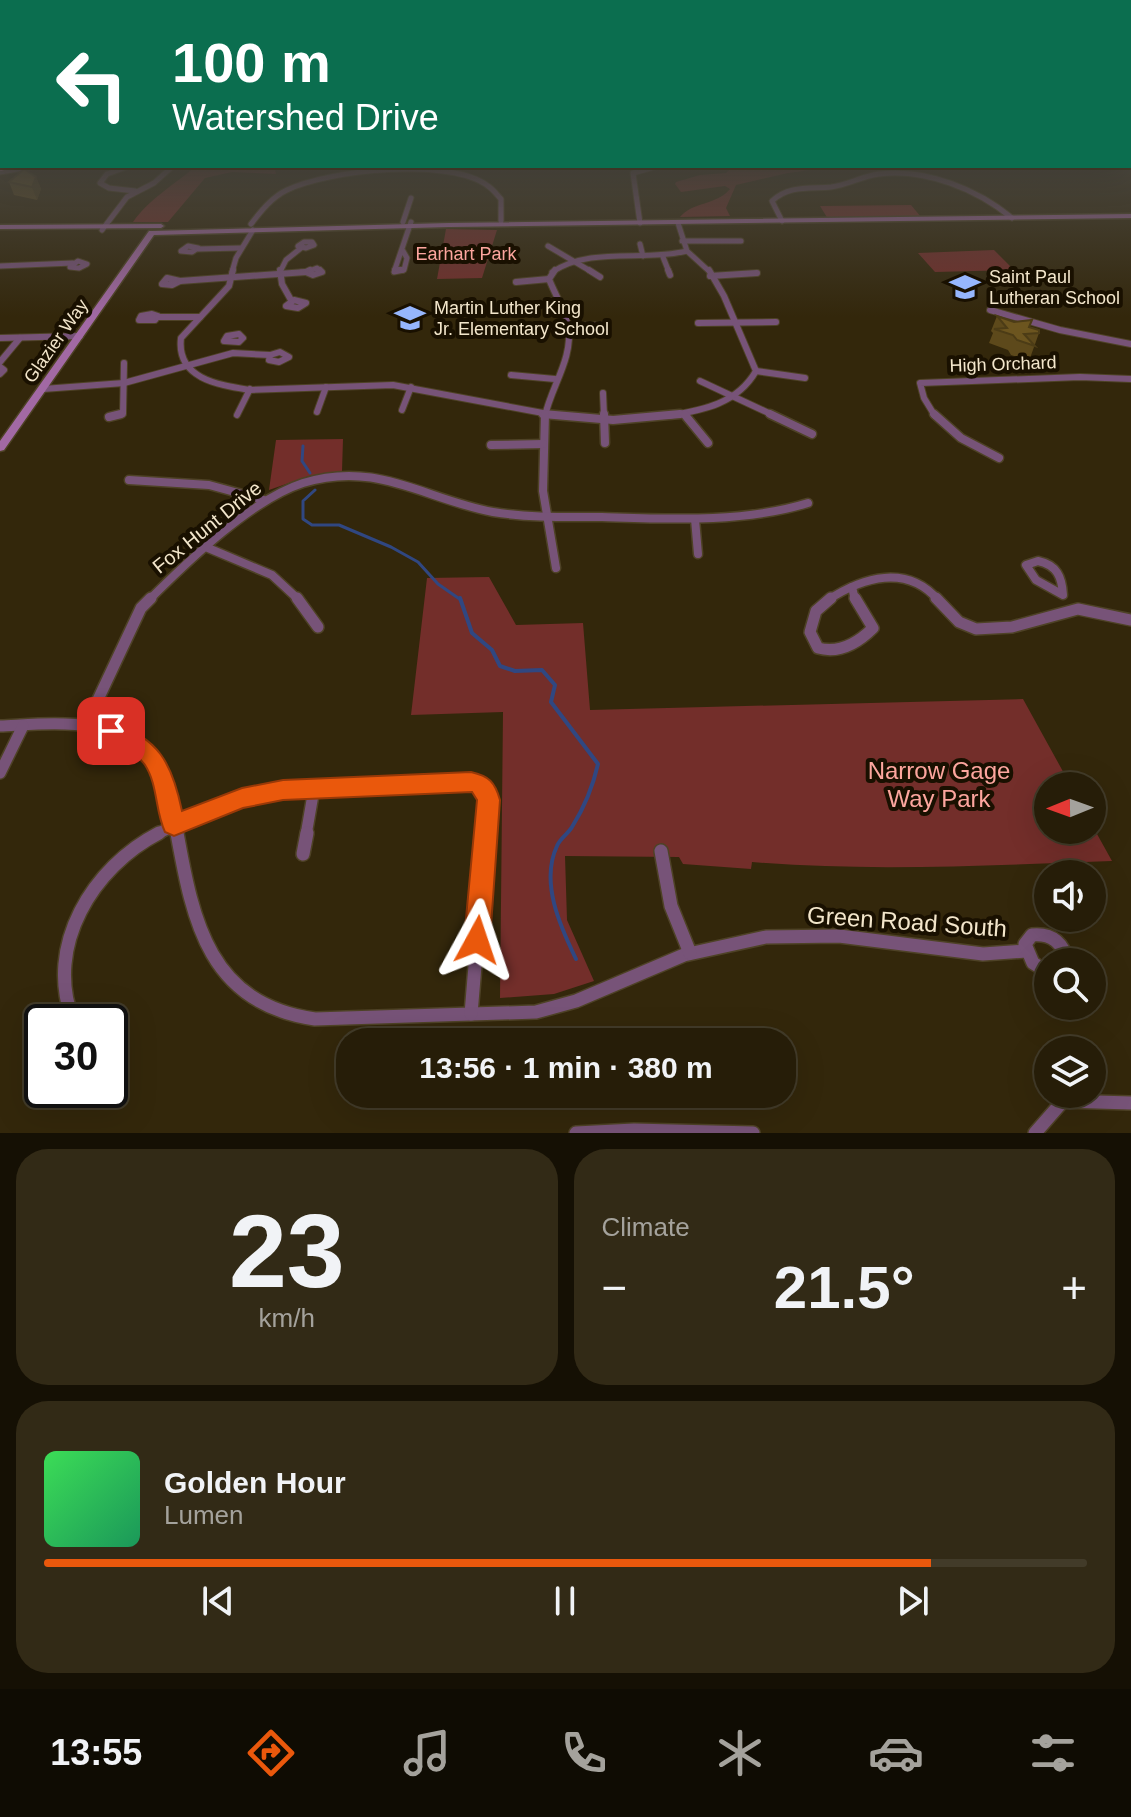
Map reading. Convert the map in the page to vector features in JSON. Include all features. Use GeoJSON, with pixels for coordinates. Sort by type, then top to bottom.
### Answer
{"type":"FeatureCollection","features":[{"type":"Feature","properties":{"kind":"street"},"geometry":{"type":"LineString","coordinates":[[104,228],[116,212]]}},
{"type":"Feature","properties":{"kind":"street"},"geometry":{"type":"LineString","coordinates":[[260,212],[221,298],[181,338],[179,347],[186,367],[204,380],[250,389],[411,387],[449,392],[544,415],[604,419],[685,415],[734,397],[746,388],[756,371]]}},
{"type":"Feature","properties":{"kind":"street"},"geometry":{"type":"LineString","coordinates":[[403,251],[409,212]]}},
{"type":"Feature","properties":{"kind":"street"},"geometry":{"type":"LineString","coordinates":[[499,223],[503,212]]}},
{"type":"Feature","properties":{"kind":"street"},"geometry":{"type":"LineString","coordinates":[[638,212],[640,223]]}},
{"type":"Feature","properties":{"kind":"street"},"geometry":{"type":"LineString","coordinates":[[777,212],[782,221]]}},
{"type":"Feature","properties":{"kind":"street"},"geometry":{"type":"LineString","coordinates":[[1003,212],[1012,218]]}},
{"type":"Feature","properties":{"kind":"street"},"geometry":{"type":"LineString","coordinates":[[0,229],[157,230],[407,223],[678,223],[1131,216]]}},
{"type":"Feature","properties":{"kind":"street"},"geometry":{"type":"LineString","coordinates":[[678,223],[687,251],[699,259],[738,322],[756,371]]}},
{"type":"Feature","properties":{"kind":"street","name":"Glazier Way"},"geometry":{"type":"LineString","coordinates":[[0,448],[157,230]]}},
{"type":"Feature","properties":{"kind":"street"},"geometry":{"type":"LineString","coordinates":[[682,241],[741,241]]}},
{"type":"Feature","properties":{"kind":"street"},"geometry":{"type":"LineString","coordinates":[[640,244],[643,256]]}},
{"type":"Feature","properties":{"kind":"street"},"geometry":{"type":"LineString","coordinates":[[198,249],[243,245]]}},
{"type":"Feature","properties":{"kind":"street"},"geometry":{"type":"LineString","coordinates":[[548,246],[600,277]]}},
{"type":"Feature","properties":{"kind":"street"},"geometry":{"type":"LineString","coordinates":[[291,300],[279,281],[279,273],[284,260],[301,248]]}},
{"type":"Feature","properties":{"kind":"street"},"geometry":{"type":"LineString","coordinates":[[549,279],[556,268],[574,260],[663,257],[687,251]]}},
{"type":"Feature","properties":{"kind":"street"},"geometry":{"type":"LineString","coordinates":[[663,257],[670,275]]}},
{"type":"Feature","properties":{"kind":"street"},"geometry":{"type":"LineString","coordinates":[[0,266],[73,263]]}},
{"type":"Feature","properties":{"kind":"street"},"geometry":{"type":"LineString","coordinates":[[180,281],[306,272]]}},
{"type":"Feature","properties":{"kind":"street"},"geometry":{"type":"LineString","coordinates":[[710,276],[757,273]]}},
{"type":"Feature","properties":{"kind":"street"},"geometry":{"type":"LineString","coordinates":[[516,282],[549,279]]}},
{"type":"Feature","properties":{"kind":"street"},"geometry":{"type":"LineString","coordinates":[[549,279],[568,326],[567,346],[544,415],[546,515],[549,548],[556,568]]}},
{"type":"Feature","properties":{"kind":"street"},"geometry":{"type":"LineString","coordinates":[[990,310],[1060,330],[1131,344]]}},
{"type":"Feature","properties":{"kind":"street"},"geometry":{"type":"LineString","coordinates":[[158,317],[200,317]]}},
{"type":"Feature","properties":{"kind":"street"},"geometry":{"type":"LineString","coordinates":[[698,323],[776,322]]}},
{"type":"Feature","properties":{"kind":"street"},"geometry":{"type":"LineString","coordinates":[[535,327],[605,325]]}},
{"type":"Feature","properties":{"kind":"street"},"geometry":{"type":"LineString","coordinates":[[0,338],[80,336]]}},
{"type":"Feature","properties":{"kind":"street"},"geometry":{"type":"LineString","coordinates":[[0,374],[4,370],[0,364],[20,338]]}},
{"type":"Feature","properties":{"kind":"street"},"geometry":{"type":"LineString","coordinates":[[233,343],[233,353]]}},
{"type":"Feature","properties":{"kind":"street"},"geometry":{"type":"LineString","coordinates":[[43,389],[124,383],[233,353],[270,355]]}},
{"type":"Feature","properties":{"kind":"street"},"geometry":{"type":"LineString","coordinates":[[123,414],[124,363]]}},
{"type":"Feature","properties":{"kind":"street"},"geometry":{"type":"LineString","coordinates":[[756,371],[805,378]]}},
{"type":"Feature","properties":{"kind":"street"},"geometry":{"type":"LineString","coordinates":[[511,375],[555,379]]}},
{"type":"Feature","properties":{"kind":"street","name":"High Orchard"},"geometry":{"type":"LineString","coordinates":[[999,458],[943,427],[935,418],[920,383],[1131,379]]}},
{"type":"Feature","properties":{"kind":"street"},"geometry":{"type":"LineString","coordinates":[[700,381],[812,434]]}},
{"type":"Feature","properties":{"kind":"street"},"geometry":{"type":"LineString","coordinates":[[317,412],[326,387]]}},
{"type":"Feature","properties":{"kind":"street"},"geometry":{"type":"LineString","coordinates":[[402,410],[411,387]]}},
{"type":"Feature","properties":{"kind":"street"},"geometry":{"type":"LineString","coordinates":[[237,415],[250,389]]}},
{"type":"Feature","properties":{"kind":"street"},"geometry":{"type":"LineString","coordinates":[[603,393],[605,443]]}},
{"type":"Feature","properties":{"kind":"street"},"geometry":{"type":"LineString","coordinates":[[109,417],[134,413]]}},
{"type":"Feature","properties":{"kind":"street"},"geometry":{"type":"LineString","coordinates":[[685,415],[708,443]]}},
{"type":"Feature","properties":{"kind":"street"},"geometry":{"type":"LineString","coordinates":[[491,445],[543,444]]}},
{"type":"Feature","properties":{"kind":"street","name":"Fox Hunt Drive"},"geometry":{"type":"LineString","coordinates":[[86,725],[141,608],[173,576],[264,500],[315,481],[364,476],[397,480],[505,515],[695,519],[792,508],[808,503]]}},
{"type":"Feature","properties":{"kind":"street"},"geometry":{"type":"LineString","coordinates":[[129,480],[209,485],[264,500]]}},
{"type":"Feature","properties":{"kind":"street"},"geometry":{"type":"LineString","coordinates":[[695,519],[698,554]]}},
{"type":"Feature","properties":{"kind":"street"},"geometry":{"type":"LineString","coordinates":[[208,548],[273,573],[288,584],[318,627]]}},
{"type":"Feature","properties":{"kind":"street"},"geometry":{"type":"LineString","coordinates":[[852,587],[857,606],[872,622],[873,628],[844,649],[834,652],[818,648],[810,632],[815,612],[852,587],[881,579],[910,579],[920,583],[965,626],[976,629],[1034,622],[1079,608]]}},
{"type":"Feature","properties":{"kind":"street"},"geometry":{"type":"LineString","coordinates":[[1063,595],[1079,608],[1131,620]]}},
{"type":"Feature","properties":{"kind":"street","name":"Green Road South"},"geometry":{"type":"LineString","coordinates":[[0,726],[86,725],[134,741],[152,757],[165,783],[194,922],[203,945],[219,969],[262,1003],[310,1019],[536,1012],[563,1007],[690,953],[767,936],[822,934],[970,954],[1026,951]]}},
{"type":"Feature","properties":{"kind":"street"},"geometry":{"type":"LineString","coordinates":[[0,773],[23,726]]}},
{"type":"Feature","properties":{"kind":"street"},"geometry":{"type":"LineString","coordinates":[[66,1004],[62,964],[90,893],[113,862],[129,849],[174,825],[242,798],[283,790],[471,782],[486,790],[489,800],[471,1014]]}},
{"type":"Feature","properties":{"kind":"street"},"geometry":{"type":"LineString","coordinates":[[303,854],[314,789]]}},
{"type":"Feature","properties":{"kind":"street"},"geometry":{"type":"LineString","coordinates":[[661,851],[671,906],[690,953]]}},
{"type":"Feature","properties":{"kind":"street","name":"Green Road South"},"geometry":{"type":"LineString","coordinates":[[1034,964],[1025,944],[1032,935],[1045,934],[1061,948]]}},
{"type":"Feature","properties":{"kind":"street"},"geometry":{"type":"LineString","coordinates":[[1035,1133],[1063,1101],[1131,1103]]}},
{"type":"Feature","properties":{"kind":"street"},"geometry":{"type":"LineString","coordinates":[[576,1133],[753,1133]]}},
{"type":"Feature","properties":{"kind":"green space"},"geometry":{"type":"Polygon","coordinates":[[[177,212],[168,222],[133,222],[140,213],[177,212]]]}},
{"type":"Feature","properties":{"kind":"green space"},"geometry":{"type":"Polygon","coordinates":[[[685,212],[728,212],[730,216],[680,217],[685,212]]]}},
{"type":"Feature","properties":{"kind":"green space"},"geometry":{"type":"Polygon","coordinates":[[[824,212],[917,212],[921,217],[828,219],[824,212]]]}},
{"type":"Feature","properties":{"kind":"green space","name":"Earhart Park"},"geometry":{"type":"Polygon","coordinates":[[[446,229],[497,230],[482,278],[437,279],[446,229]]]}},
{"type":"Feature","properties":{"kind":"green space"},"geometry":{"type":"Polygon","coordinates":[[[994,250],[1014,270],[935,272],[918,253],[994,250]]]}},
{"type":"Feature","properties":{"kind":"green space"},"geometry":{"type":"Polygon","coordinates":[[[343,439],[342,471],[309,476],[269,490],[276,440],[343,439]]]}},
{"type":"Feature","properties":{"kind":"green space","name":"Narrow Gage Way Park"},"geometry":{"type":"Polygon","coordinates":[[[489,577],[516,625],[583,623],[590,710],[1023,699],[1063,772],[1034,772],[1034,844],[1103,844],[1112,861],[1034,860],[1034,864],[887,867],[752,862],[751,869],[683,864],[679,857],[565,856],[567,920],[594,981],[554,994],[500,998],[503,712],[411,715],[427,578],[489,577]]]}},
{"type":"Feature","properties":{"kind":"building"},"geometry":{"type":"Polygon","coordinates":[[[997,316],[1014,322],[1032,320],[1029,327],[1039,330],[1039,333],[1024,334],[1035,346],[994,329],[1007,328],[997,316]]]}},
{"type":"Feature","properties":{"kind":"waterway"},"geometry":{"type":"LineString","coordinates":[[303,446],[302,461],[310,473]]}},
{"type":"Feature","properties":{"kind":"waterway"},"geometry":{"type":"LineString","coordinates":[[315,490],[303,501],[303,519],[312,525],[339,525],[391,547],[418,562],[438,584],[461,600]]}},
{"type":"Feature","properties":{"kind":"waterway"},"geometry":{"type":"LineString","coordinates":[[461,600],[472,633],[492,650],[500,666],[515,671],[542,670],[555,685],[551,702],[598,764],[580,812],[557,846],[552,860],[554,904],[576,959]]}},
{"type":"Feature","properties":{"kind":"place","name":"Saint Paul Lutheran School"},"geometry":{"type":"Point","coordinates":[965,287]}},
{"type":"Feature","properties":{"kind":"place","name":"Martin Luther King Jr. Elementary School"},"geometry":{"type":"Point","coordinates":[410,318]}},
{"type":"Feature","properties":{"kind":"route"},"geometry":{"type":"LineString","coordinates":[[111,731],[134,741],[152,757],[165,783],[174,825],[242,798],[283,790],[479,784],[486,790],[489,800],[477,940]]}}]}
